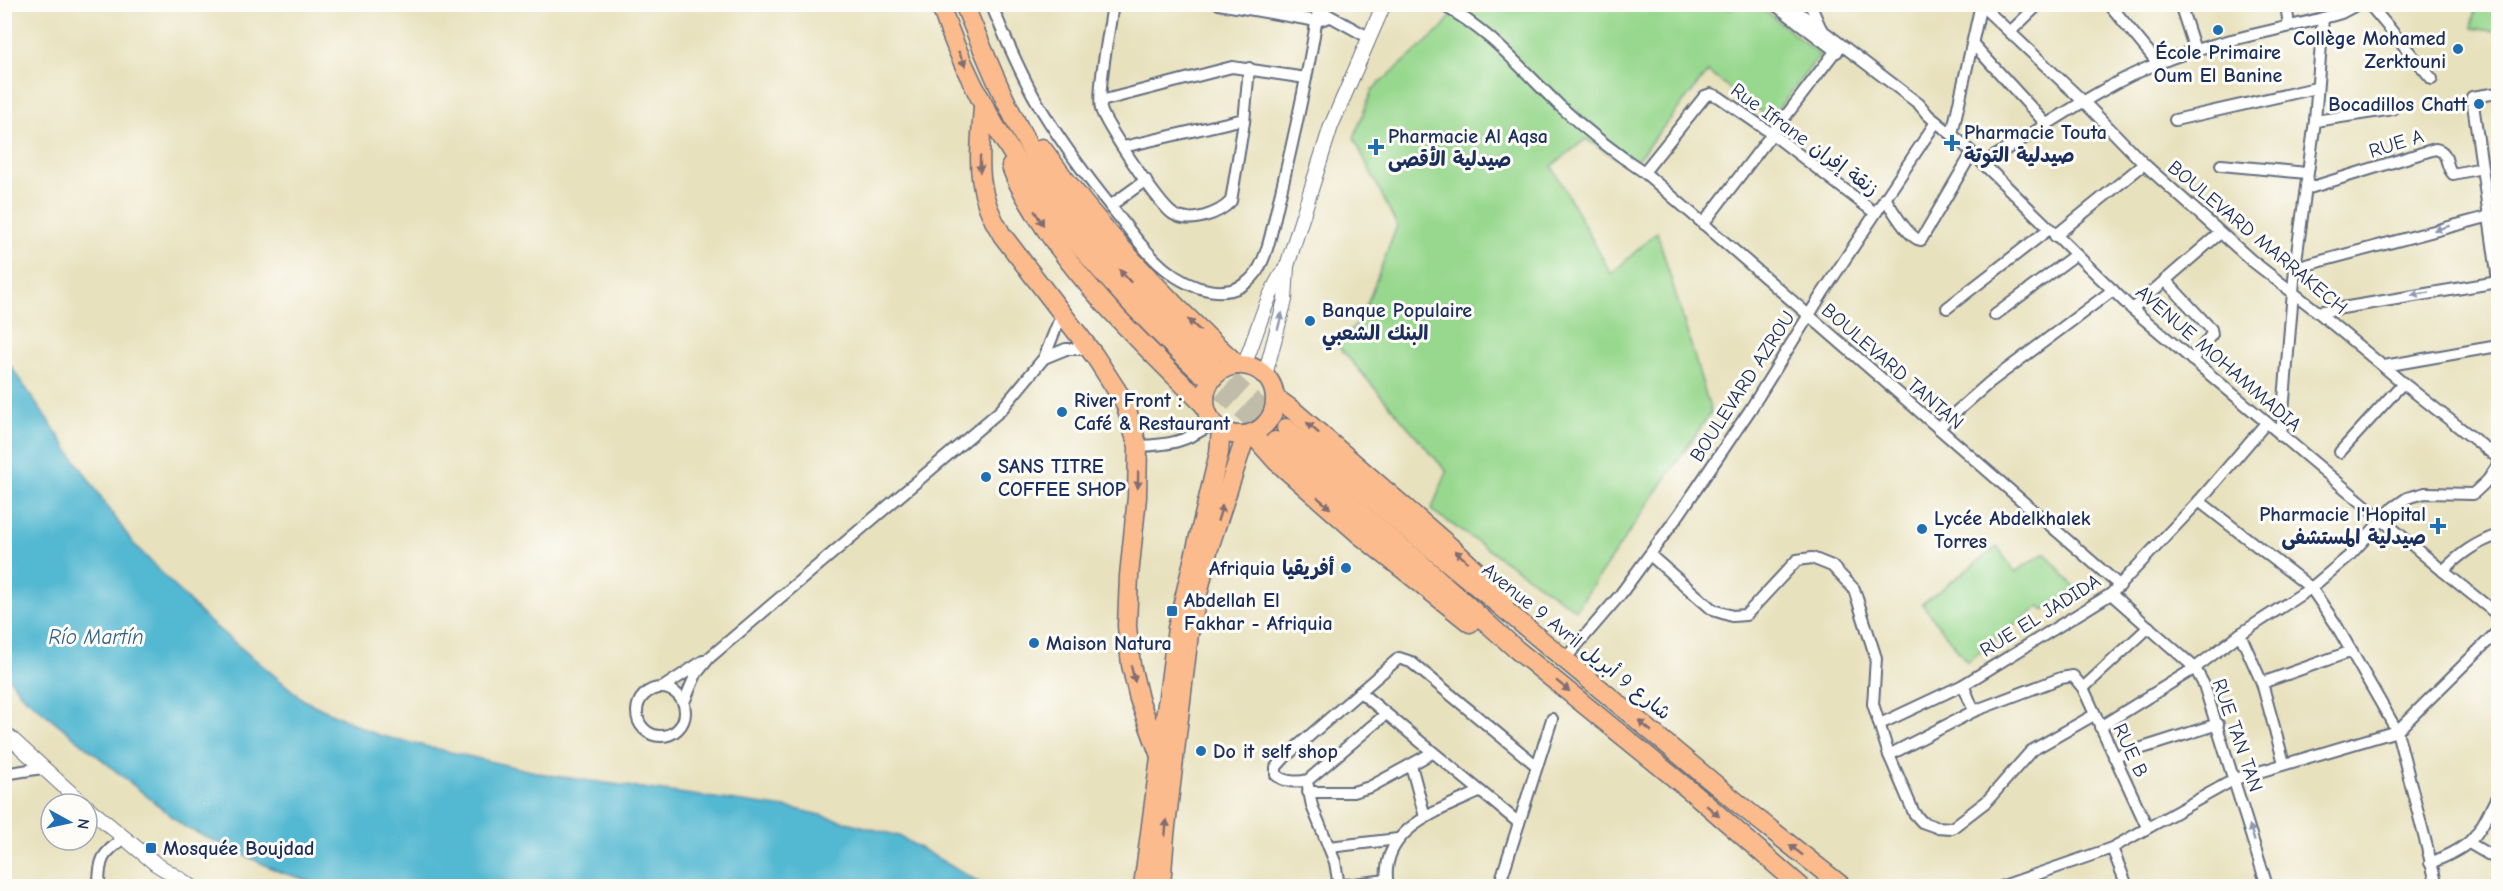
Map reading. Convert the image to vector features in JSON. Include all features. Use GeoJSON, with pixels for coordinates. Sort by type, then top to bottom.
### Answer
{"type":"FeatureCollection","features":[{"type":"Feature","properties":{"kind":"main road"},"geometry":{"type":"LineString","coordinates":[[940,4],[983,105],[1006,146],[1067,231],[1103,275],[1151,326],[1206,367],[1082,226],[1049,181],[1011,110],[964,4]]}},
{"type":"Feature","properties":{"kind":"main road"},"geometry":{"type":"LineString","coordinates":[[983,105],[980,175],[983,198],[990,216],[1002,235],[1090,349],[1125,403],[1137,446],[1137,497],[1129,576],[1127,626],[1131,665],[1139,699],[1160,756]]}},
{"type":"Feature","properties":{"kind":"main road"},"geometry":{"type":"LineString","coordinates":[[1011,110],[1020,116],[1058,171],[1128,254],[1184,316],[1241,365]]}},
{"type":"Feature","properties":{"kind":"main road"},"geometry":{"type":"LineString","coordinates":[[1006,146],[1020,189],[1052,240],[1104,303],[1205,406],[1217,427],[1219,453],[1177,628],[1143,886]]}},
{"type":"Feature","properties":{"kind":"main road"},"geometry":{"type":"LineString","coordinates":[[1205,406],[1206,391],[1215,375],[1222,370],[1241,365],[1251,366],[1265,375],[1273,385],[1276,398],[1273,415],[1269,422],[1249,435],[1237,436],[1217,427]]}},
{"type":"Feature","properties":{"kind":"main road"},"geometry":{"type":"LineString","coordinates":[[1276,398],[1294,411],[1482,575],[1502,595],[1528,630]]}},
{"type":"Feature","properties":{"kind":"main road"},"geometry":{"type":"LineString","coordinates":[[1249,435],[1276,462],[1459,615],[1517,650]]}},
{"type":"Feature","properties":{"kind":"main road"},"geometry":{"type":"LineString","coordinates":[[1161,886],[1189,634],[1208,551],[1249,435]]}},
{"type":"Feature","properties":{"kind":"main road","name":"Avenue 9 Avril شارع 9 أبريل"},"geometry":{"type":"LineString","coordinates":[[1800,886],[1698,797],[1517,650],[1281,435],[1565,659],[1740,805],[1842,886]]}},
{"type":"Feature","properties":{"kind":"street"},"geometry":{"type":"LineString","coordinates":[[991,4],[1022,74],[1041,109],[1080,169],[1147,252],[1184,282],[1206,291],[1228,291],[1242,285],[1256,272],[1269,239],[1290,154],[1318,12]]}},
{"type":"Feature","properties":{"kind":"street"},"geometry":{"type":"LineString","coordinates":[[1113,4],[1101,101],[1105,118],[1164,206],[1177,216],[1187,219],[1206,215],[1226,207],[1231,201],[1244,119],[1249,68]]}},
{"type":"Feature","properties":{"kind":"street"},"geometry":{"type":"LineString","coordinates":[[1219,4],[1318,12]]}},
{"type":"Feature","properties":{"kind":"street"},"geometry":{"type":"LineString","coordinates":[[1297,4],[1330,17],[1368,37]]}},
{"type":"Feature","properties":{"kind":"street"},"geometry":{"type":"LineString","coordinates":[[1265,375],[1285,300],[1287,266],[1331,126],[1384,4]]}},
{"type":"Feature","properties":{"kind":"street","name":"BOULEVARD TANTAN"},"geometry":{"type":"LineString","coordinates":[[1441,4],[1476,25],[1499,44],[1561,107],[1620,156],[1644,172],[2121,586]]}},
{"type":"Feature","properties":{"kind":"street","name":"AVENUE MOHAMMADIA"},"geometry":{"type":"LineString","coordinates":[[1774,4],[1820,33]]}},
{"type":"Feature","properties":{"kind":"street","name":"AVENUE MOHAMMADIA"},"geometry":{"type":"LineString","coordinates":[[1788,4],[1838,48],[1918,104],[1983,163],[2132,309],[2281,436],[2499,615]]}},
{"type":"Feature","properties":{"kind":"street"},"geometry":{"type":"LineString","coordinates":[[1810,4],[1820,33]]}},
{"type":"Feature","properties":{"kind":"street"},"geometry":{"type":"LineString","coordinates":[[2011,32],[2039,4]]}},
{"type":"Feature","properties":{"kind":"street"},"geometry":{"type":"LineString","coordinates":[[2109,4],[2158,63]]}},
{"type":"Feature","properties":{"kind":"street"},"geometry":{"type":"LineString","coordinates":[[2180,4],[2195,50]]}},
{"type":"Feature","properties":{"kind":"street"},"geometry":{"type":"LineString","coordinates":[[2286,4],[2289,26]]}},
{"type":"Feature","properties":{"kind":"street"},"geometry":{"type":"LineString","coordinates":[[1983,163],[2123,79],[2158,63],[2195,50],[2341,13],[2358,4]]}},
{"type":"Feature","properties":{"kind":"street"},"geometry":{"type":"LineString","coordinates":[[2369,4],[2432,79]]}},
{"type":"Feature","properties":{"kind":"street"},"geometry":{"type":"LineString","coordinates":[[1952,134],[1981,5]]}},
{"type":"Feature","properties":{"kind":"street","name":"BOULEVARD MARRAKECH"},"geometry":{"type":"LineString","coordinates":[[1981,5],[2085,103],[2144,164],[2220,233],[2403,383],[2499,458]]}},
{"type":"Feature","properties":{"kind":"street"},"geometry":{"type":"LineString","coordinates":[[2281,436],[2295,268],[2314,122],[2323,18]]}},
{"type":"Feature","properties":{"kind":"street"},"geometry":{"type":"LineString","coordinates":[[1973,44],[2047,125]]}},
{"type":"Feature","properties":{"kind":"street"},"geometry":{"type":"LineString","coordinates":[[1703,224],[1838,48]]}},
{"type":"Feature","properties":{"kind":"street"},"geometry":{"type":"LineString","coordinates":[[1101,101],[1219,69],[1249,68],[1306,78]]}},
{"type":"Feature","properties":{"kind":"street"},"geometry":{"type":"LineString","coordinates":[[2175,120],[2316,88]]}},
{"type":"Feature","properties":{"kind":"street"},"geometry":{"type":"LineString","coordinates":[[2318,312],[2499,281],[2494,215],[2482,168],[2472,96],[2499,93]]}},
{"type":"Feature","properties":{"kind":"street","name":"Rue Ifrane زنقة إفران"},"geometry":{"type":"LineString","coordinates":[[1644,172],[1705,96],[1711,94],[1719,97],[1771,133],[1875,213]]}},
{"type":"Feature","properties":{"kind":"street"},"geometry":{"type":"LineString","coordinates":[[2314,122],[2393,109]]}},
{"type":"Feature","properties":{"kind":"street"},"geometry":{"type":"LineString","coordinates":[[1123,147],[1244,119]]}},
{"type":"Feature","properties":{"kind":"street","name":"BOULEVARD AZROU"},"geometry":{"type":"LineString","coordinates":[[1565,659],[1620,595],[1650,555],[1750,410],[1885,198],[1932,119]]}},
{"type":"Feature","properties":{"kind":"street","name":"RUE A"},"geometry":{"type":"LineString","coordinates":[[2306,189],[2435,149],[2440,150],[2446,156],[2448,167],[2453,174],[2482,168]]}},
{"type":"Feature","properties":{"kind":"street"},"geometry":{"type":"LineString","coordinates":[[1885,198],[1915,239],[1921,240],[1972,153]]}},
{"type":"Feature","properties":{"kind":"street"},"geometry":{"type":"LineString","coordinates":[[1947,308],[2144,164]]}},
{"type":"Feature","properties":{"kind":"street"},"geometry":{"type":"LineString","coordinates":[[2221,165],[2307,173]]}},
{"type":"Feature","properties":{"kind":"street"},"geometry":{"type":"LineString","coordinates":[[1110,206],[1146,180]]}},
{"type":"Feature","properties":{"kind":"street"},"geometry":{"type":"LineString","coordinates":[[2295,268],[2494,215]]}},
{"type":"Feature","properties":{"kind":"street"},"geometry":{"type":"LineString","coordinates":[[2132,309],[2220,233]]}},
{"type":"Feature","properties":{"kind":"street"},"geometry":{"type":"LineString","coordinates":[[1995,315],[2075,255]]}},
{"type":"Feature","properties":{"kind":"street"},"geometry":{"type":"LineString","coordinates":[[1241,365],[1277,280],[1287,266]]}},
{"type":"Feature","properties":{"kind":"street"},"geometry":{"type":"LineString","coordinates":[[2165,280],[2211,329],[2212,334],[2192,360]]}},
{"type":"Feature","properties":{"kind":"street"},"geometry":{"type":"LineString","coordinates":[[1938,428],[1990,382],[2113,290]]}},
{"type":"Feature","properties":{"kind":"street"},"geometry":{"type":"LineString","coordinates":[[708,658],[691,683],[684,702],[685,718],[677,731],[662,736],[648,732],[638,720],[638,705],[647,692],[662,688],[708,658],[986,425],[1044,358],[1062,313]]}},
{"type":"Feature","properties":{"kind":"street"},"geometry":{"type":"LineString","coordinates":[[2384,366],[2499,346]]}},
{"type":"Feature","properties":{"kind":"street"},"geometry":{"type":"LineString","coordinates":[[1044,358],[1066,349],[1090,349]]}},
{"type":"Feature","properties":{"kind":"street"},"geometry":{"type":"LineString","coordinates":[[2340,452],[2403,383]]}},
{"type":"Feature","properties":{"kind":"street","name":"RUE EL JADIDA"},"geometry":{"type":"LineString","coordinates":[[1880,724],[1963,685],[2111,594],[2199,501],[2266,423]]}},
{"type":"Feature","properties":{"kind":"street"},"geometry":{"type":"LineString","coordinates":[[1137,446],[1182,442],[1217,427]]}},
{"type":"Feature","properties":{"kind":"street"},"geometry":{"type":"LineString","coordinates":[[2100,727],[2195,668],[2240,634],[2311,588],[2349,556],[2394,507],[2407,498],[2425,493],[2473,494],[2488,480],[2499,465]]}},
{"type":"Feature","properties":{"kind":"street"},"geometry":{"type":"LineString","coordinates":[[2199,501],[2311,588],[2352,651],[2397,731],[2437,886]]}},
{"type":"Feature","properties":{"kind":"street"},"geometry":{"type":"LineString","coordinates":[[2443,571],[2461,553],[2499,535]]}},
{"type":"Feature","properties":{"kind":"street"},"geometry":{"type":"LineString","coordinates":[[1650,555],[1713,610],[1732,616],[1746,615],[1797,560],[1812,558],[1832,566],[1854,589],[1876,658],[1873,704],[1889,755],[1914,813],[1922,822],[1936,827],[1952,828],[1987,801],[2031,751],[2094,715]]}},
{"type":"Feature","properties":{"kind":"street","name":"RUE TAN TAN"},"geometry":{"type":"LineString","coordinates":[[2111,594],[2195,668],[2204,685],[2218,724],[2267,886]]}},
{"type":"Feature","properties":{"kind":"street"},"geometry":{"type":"LineString","coordinates":[[1889,755],[1974,711],[2069,675],[2077,679],[2083,688],[2149,627]]}},
{"type":"Feature","properties":{"kind":"street"},"geometry":{"type":"LineString","coordinates":[[2003,886],[2112,848],[2235,779],[2397,731],[2499,631]]}},
{"type":"Feature","properties":{"kind":"street"},"geometry":{"type":"LineString","coordinates":[[2240,634],[2262,683],[2284,764]]}},
{"type":"Feature","properties":{"kind":"street"},"geometry":{"type":"LineString","coordinates":[[2262,683],[2352,651]]}},
{"type":"Feature","properties":{"kind":"street"},"geometry":{"type":"LineString","coordinates":[[1386,714],[1308,780],[1301,782],[1276,775],[1276,767],[1394,661],[1405,659],[1537,766]]}},
{"type":"Feature","properties":{"kind":"street"},"geometry":{"type":"LineString","coordinates":[[1963,685],[1974,711]]}},
{"type":"Feature","properties":{"kind":"street"},"geometry":{"type":"LineString","coordinates":[[662,688],[675,692],[684,702]]}},
{"type":"Feature","properties":{"kind":"street","name":"RUE B"},"geometry":{"type":"LineString","coordinates":[[2083,688],[2147,827]]}},
{"type":"Feature","properties":{"kind":"street"},"geometry":{"type":"LineString","coordinates":[[1360,692],[1518,823]]}},
{"type":"Feature","properties":{"kind":"street"},"geometry":{"type":"LineString","coordinates":[[1499,886],[1552,720]]}},
{"type":"Feature","properties":{"kind":"street"},"geometry":{"type":"LineString","coordinates":[[2114,757],[2218,724]]}},
{"type":"Feature","properties":{"kind":"street"},"geometry":{"type":"LineString","coordinates":[[4,732],[69,792]]}},
{"type":"Feature","properties":{"kind":"street"},"geometry":{"type":"LineString","coordinates":[[1308,792],[1353,792],[1370,787],[1432,753]]}},
{"type":"Feature","properties":{"kind":"street"},"geometry":{"type":"LineString","coordinates":[[1411,765],[1425,817]]}},
{"type":"Feature","properties":{"kind":"street"},"geometry":{"type":"LineString","coordinates":[[4,774],[42,768]]}},
{"type":"Feature","properties":{"kind":"street"},"geometry":{"type":"LineString","coordinates":[[1308,780],[1308,792],[1329,847],[1338,886],[1387,883],[1390,851],[1398,839],[1425,817],[1479,792]]}},
{"type":"Feature","properties":{"kind":"street"},"geometry":{"type":"LineString","coordinates":[[2430,862],[2461,850],[2475,838],[2499,795]]}},
{"type":"Feature","properties":{"kind":"street"},"geometry":{"type":"LineString","coordinates":[[99,817],[176,878],[191,886]]}},
{"type":"Feature","properties":{"kind":"street"},"geometry":{"type":"LineString","coordinates":[[99,886],[102,859],[106,851],[124,838]]}},
{"type":"Feature","properties":{"kind":"street"},"geometry":{"type":"LineString","coordinates":[[1329,847],[1398,839]]}},
{"type":"Feature","properties":{"kind":"street"},"geometry":{"type":"LineString","coordinates":[[2469,843],[2499,860]]}},
{"type":"Feature","properties":{"kind":"street"},"geometry":{"type":"LineString","coordinates":[[2112,848],[2127,886]]}},
{"type":"Feature","properties":{"kind":"street"},"geometry":{"type":"LineString","coordinates":[[162,886],[176,878]]}},
{"type":"Feature","properties":{"kind":"green space"},"geometry":{"type":"Polygon","coordinates":[[[1671,4],[1677,12],[1686,5],[1722,5],[1728,9],[1739,5],[1758,5],[1820,55],[1770,119],[1708,72],[1631,167],[1586,139],[1552,166],[1611,274],[1657,232],[1711,412],[1576,610],[1431,510],[1447,472],[1335,342],[1360,322],[1397,226],[1354,138],[1372,90],[1440,30],[1460,5],[1671,4]]]}},
{"type":"Feature","properties":{"kind":"green space"},"geometry":{"type":"Polygon","coordinates":[[[2475,5],[2498,5],[2498,32],[2472,28],[2475,5]]]}},
{"type":"Feature","properties":{"kind":"green space"},"geometry":{"type":"Polygon","coordinates":[[[1997,547],[2015,572],[2045,553],[2076,589],[2044,610],[2040,606],[1967,662],[1922,604],[1997,547]]]}},
{"type":"Feature","properties":{"kind":"water","name":"Río Martín"},"geometry":{"type":"Polygon","coordinates":[[[5,358],[132,542],[205,618],[305,701],[378,735],[548,775],[801,810],[899,836],[986,886],[327,886],[280,872],[185,827],[21,694],[5,672],[5,358]]]}},
{"type":"Feature","properties":{"kind":"tunnel"},"geometry":{"type":"LineString","coordinates":[[1211,362],[1286,428]]}},
{"type":"Feature","properties":{"kind":"tunnel"},"geometry":{"type":"LineString","coordinates":[[1201,373],[1275,441]]}},
{"type":"Feature","properties":{"kind":"place","name":"École Primaire Oum El Banine"},"geometry":{"type":"Point","coordinates":[2218,30]}},
{"type":"Feature","properties":{"kind":"place","name":"Collège Mohamed Zerktouni"},"geometry":{"type":"Point","coordinates":[2458,49]}},
{"type":"Feature","properties":{"kind":"place","name":"Bocadillos Chatt"},"geometry":{"type":"Point","coordinates":[2479,104]}},
{"type":"Feature","properties":{"kind":"place","name":"Pharmacie Touta صيدلية التوتة"},"geometry":{"type":"Point","coordinates":[1952,143]}},
{"type":"Feature","properties":{"kind":"place","name":"Pharmacie Al Aqsa صيدلية الأقصى"},"geometry":{"type":"Point","coordinates":[1376,147]}},
{"type":"Feature","properties":{"kind":"place","name":"Banque Populaire البنك الشعبي"},"geometry":{"type":"Point","coordinates":[1310,321]}},
{"type":"Feature","properties":{"kind":"place","name":"River Front : Café & Restaurant"},"geometry":{"type":"Point","coordinates":[1062,412]}},
{"type":"Feature","properties":{"kind":"place","name":"SANS TITRE COFFEE SHOP"},"geometry":{"type":"Point","coordinates":[986,477]}},
{"type":"Feature","properties":{"kind":"place","name":"Pharmacie l'Hopital صيدلية المستشفى"},"geometry":{"type":"Point","coordinates":[2438,526]}},
{"type":"Feature","properties":{"kind":"place","name":"Lycée Abdelkhalek Torres"},"geometry":{"type":"Point","coordinates":[1922,529]}},
{"type":"Feature","properties":{"kind":"place","name":"Afriquia أفريقيا"},"geometry":{"type":"Point","coordinates":[1346,568]}},
{"type":"Feature","properties":{"kind":"place","name":"Abdellah El Fakhar - Afriquia"},"geometry":{"type":"Point","coordinates":[1172,611]}},
{"type":"Feature","properties":{"kind":"place","name":"Maison Natura"},"geometry":{"type":"Point","coordinates":[1034,643]}},
{"type":"Feature","properties":{"kind":"place","name":"Do it self shop"},"geometry":{"type":"Point","coordinates":[1201,751]}},
{"type":"Feature","properties":{"kind":"place","name":"Mosquée Boujdad"},"geometry":{"type":"Point","coordinates":[151,848]}}]}
